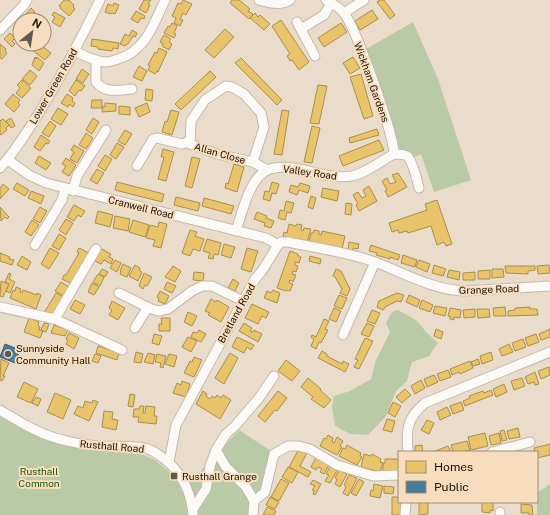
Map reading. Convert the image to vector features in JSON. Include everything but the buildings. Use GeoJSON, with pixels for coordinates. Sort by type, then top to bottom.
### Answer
{"type":"FeatureCollection","features":[{"type":"Feature","properties":{"kind":"street"},"geometry":{"type":"LineString","coordinates":[[0,30],[27,0]]}},
{"type":"Feature","properties":{"kind":"street","name":"Lower Green Road"},"geometry":{"type":"LineString","coordinates":[[0,168],[8,160],[30,128],[74,51],[100,0]]}},
{"type":"Feature","properties":{"kind":"street"},"geometry":{"type":"LineString","coordinates":[[74,51],[96,60],[107,62],[131,54],[145,41],[165,0]]}},
{"type":"Feature","properties":{"kind":"street"},"geometry":{"type":"LineString","coordinates":[[259,0],[271,3],[285,3],[290,0]]}},
{"type":"Feature","properties":{"kind":"street"},"geometry":{"type":"LineString","coordinates":[[315,56],[299,26],[324,15],[329,2],[344,12],[364,0]]}},
{"type":"Feature","properties":{"kind":"street","name":"Wickham Gardens"},"geometry":{"type":"LineString","coordinates":[[344,12],[355,33],[368,69],[388,127],[394,148],[394,154]]}},
{"type":"Feature","properties":{"kind":"street"},"geometry":{"type":"LineString","coordinates":[[96,60],[96,82],[101,88],[106,90],[132,89]]}},
{"type":"Feature","properties":{"kind":"street","name":"Allan Close"},"geometry":{"type":"LineString","coordinates":[[253,162],[264,126],[260,113],[244,94],[232,86],[226,86],[205,100],[191,121],[190,144],[217,154],[253,162],[267,170]]}},
{"type":"Feature","properties":{"kind":"street"},"geometry":{"type":"LineString","coordinates":[[35,245],[106,130]]}},
{"type":"Feature","properties":{"kind":"street"},"geometry":{"type":"LineString","coordinates":[[137,166],[153,139],[157,138],[182,144],[190,141]]}},
{"type":"Feature","properties":{"kind":"street"},"geometry":{"type":"LineString","coordinates":[[394,154],[402,154],[407,156],[410,160],[419,188]]}},
{"type":"Feature","properties":{"kind":"street","name":"Valley Road"},"geometry":{"type":"LineString","coordinates":[[267,170],[279,167],[295,168],[328,176],[352,176],[372,167],[394,154]]}},
{"type":"Feature","properties":{"kind":"street","name":"Cranwell Road"},"geometry":{"type":"LineString","coordinates":[[8,160],[29,175],[46,183],[69,190],[266,238],[278,244]]}},
{"type":"Feature","properties":{"kind":"street"},"geometry":{"type":"LineString","coordinates":[[236,231],[248,194],[254,182],[263,172],[267,170]]}},
{"type":"Feature","properties":{"kind":"street","name":"Grange Road"},"geometry":{"type":"LineString","coordinates":[[278,244],[281,242],[288,242],[361,257],[451,291],[550,286]]}},
{"type":"Feature","properties":{"kind":"street","name":"Bretland Road"},"geometry":{"type":"LineString","coordinates":[[169,462],[176,425],[255,279],[262,271],[278,244]]}},
{"type":"Feature","properties":{"kind":"street"},"geometry":{"type":"LineString","coordinates":[[54,319],[96,249]]}},
{"type":"Feature","properties":{"kind":"street"},"geometry":{"type":"LineString","coordinates":[[343,335],[375,262]]}},
{"type":"Feature","properties":{"kind":"street"},"geometry":{"type":"LineString","coordinates":[[119,293],[148,308],[158,311],[168,309],[192,291],[202,286],[212,286],[243,301]]}},
{"type":"Feature","properties":{"kind":"street"},"geometry":{"type":"LineString","coordinates":[[0,307],[54,319],[122,350]]}},
{"type":"Feature","properties":{"kind":"street"},"geometry":{"type":"LineString","coordinates":[[135,328],[148,308]]}},
{"type":"Feature","properties":{"kind":"street"},"geometry":{"type":"LineString","coordinates":[[408,451],[406,436],[409,422],[415,411],[425,403],[550,352]]}},
{"type":"Feature","properties":{"kind":"street"},"geometry":{"type":"LineString","coordinates":[[193,512],[206,490],[210,466],[216,450],[226,434],[235,426],[259,398],[274,376]]}},
{"type":"Feature","properties":{"kind":"street","name":"Rusthall Road"},"geometry":{"type":"LineString","coordinates":[[0,410],[30,428],[62,440],[98,446],[134,446],[146,448],[157,453],[169,462],[181,476],[188,489],[193,512]]}},
{"type":"Feature","properties":{"kind":"street"},"geometry":{"type":"LineString","coordinates":[[496,451],[530,442]]}},
{"type":"Feature","properties":{"kind":"street"},"geometry":{"type":"LineString","coordinates":[[254,501],[265,492],[274,454],[288,446],[299,446],[310,449],[337,465],[373,476],[398,475]]}},
{"type":"Feature","properties":{"kind":"street"},"geometry":{"type":"LineString","coordinates":[[216,450],[226,467],[246,487],[254,501],[253,515]]}},
{"type":"Feature","properties":{"kind":"street"},"geometry":{"type":"LineString","coordinates":[[405,515],[406,503]]}},
{"type":"Feature","properties":{"kind":"green space"},"geometry":{"type":"Polygon","coordinates":[[[413,22],[438,79],[471,180],[434,192],[421,154],[413,158],[400,151],[366,49],[413,22]]]}},
{"type":"Feature","properties":{"kind":"green space"},"geometry":{"type":"Polygon","coordinates":[[[398,310],[416,320],[438,343],[429,356],[412,362],[407,381],[396,391],[386,416],[368,435],[350,434],[335,426],[332,408],[334,396],[350,391],[371,379],[376,360],[390,332],[386,323],[392,312],[398,310]]]}},
{"type":"Feature","properties":{"kind":"green space","name":"Rusthall Common"},"geometry":{"type":"Polygon","coordinates":[[[0,413],[22,427],[124,451],[135,451],[155,460],[179,480],[183,490],[239,430],[271,451],[257,515],[0,515],[0,413]]]}},
{"type":"Feature","properties":{"kind":"green space"},"geometry":{"type":"Polygon","coordinates":[[[550,484],[550,515],[537,515],[538,492],[550,484]]]}},
{"type":"Feature","properties":{"kind":"place","name":"Sunnyside Community Hall"},"geometry":{"type":"Point","coordinates":[8,354]}},
{"type":"Feature","properties":{"kind":"place","name":"Rusthall Grange"},"geometry":{"type":"Point","coordinates":[174,476]}}]}
